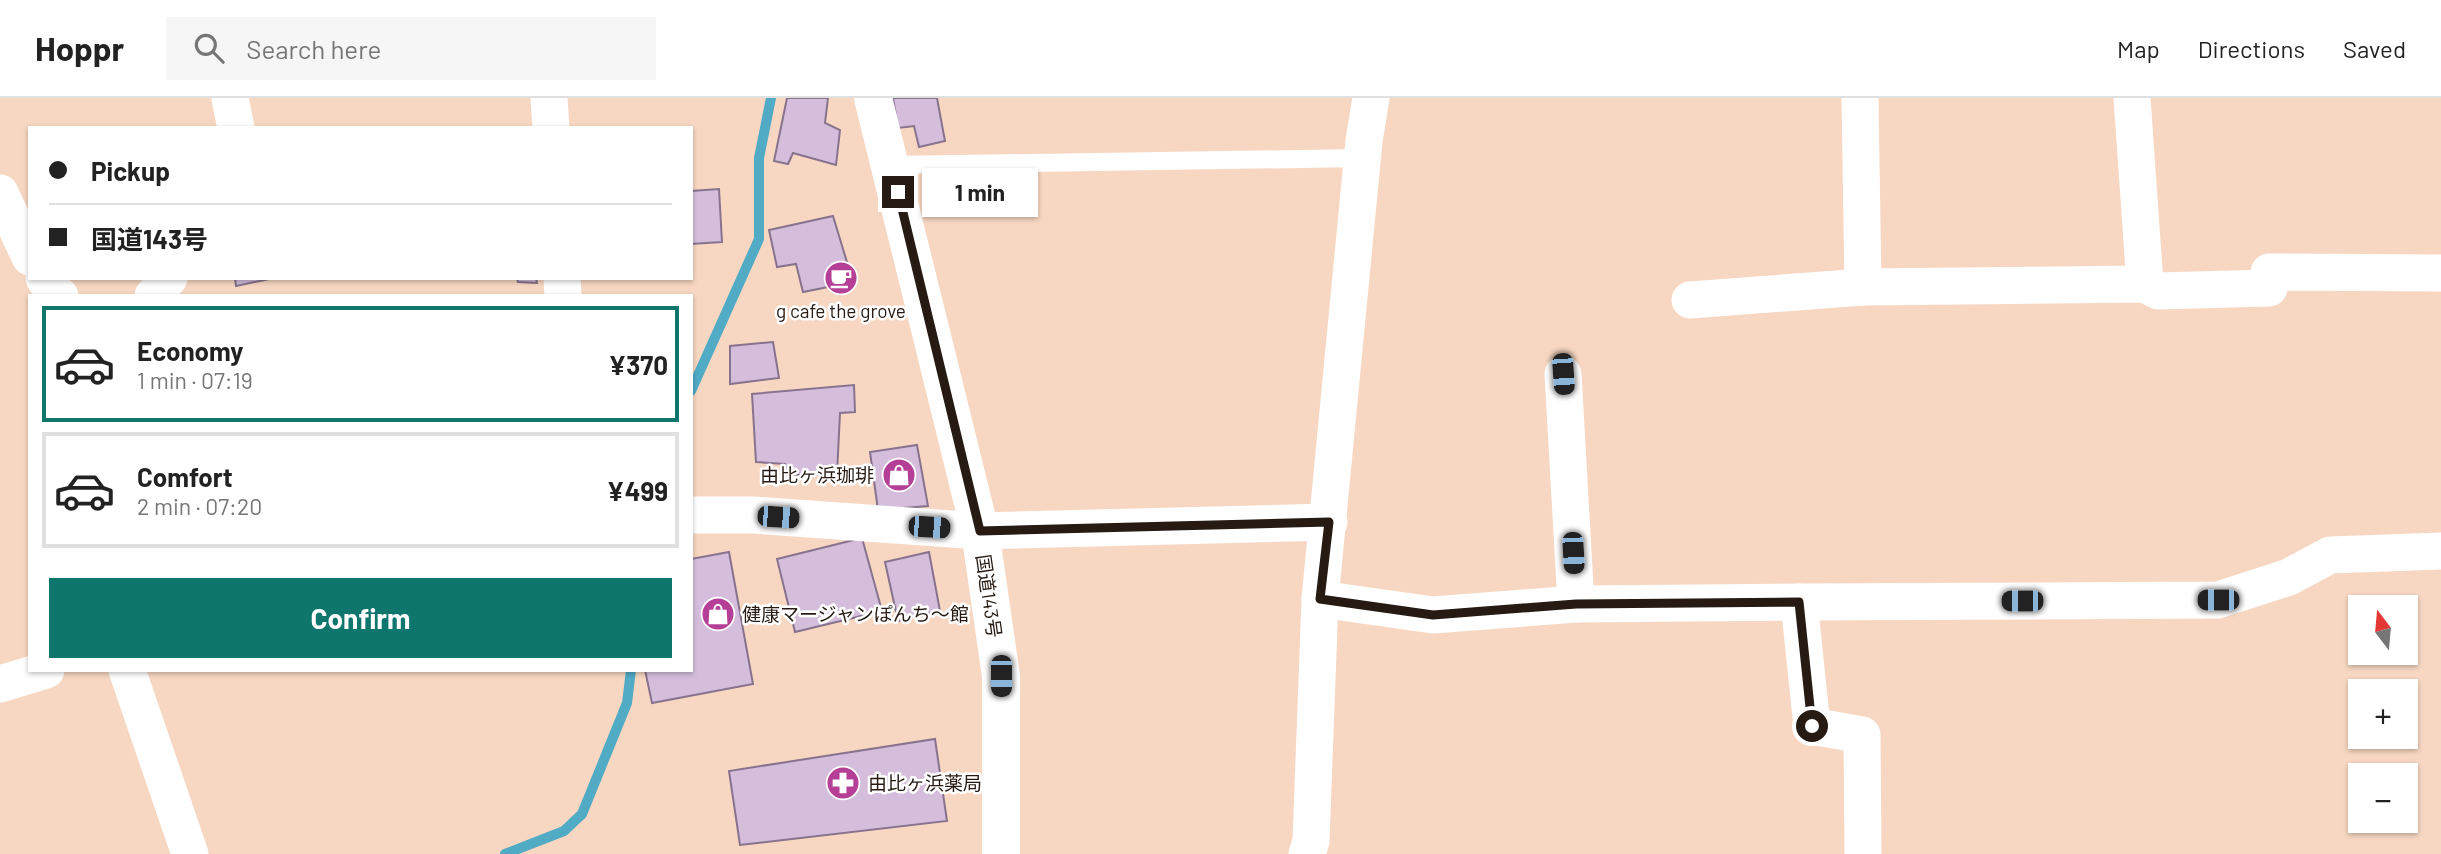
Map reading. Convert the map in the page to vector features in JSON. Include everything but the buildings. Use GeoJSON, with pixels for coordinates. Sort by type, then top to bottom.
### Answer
{"type":"FeatureCollection","features":[{"type":"Feature","properties":{"kind":"highway","name":"国道143号"},"geometry":{"type":"LineString","coordinates":[[873,98],[980,531],[1001,676],[1001,854]]}},
{"type":"Feature","properties":{"kind":"street"},"geometry":{"type":"LineString","coordinates":[[230,98],[236,126]]}},
{"type":"Feature","properties":{"kind":"street"},"geometry":{"type":"LineString","coordinates":[[549,98],[551,126]]}},
{"type":"Feature","properties":{"kind":"street"},"geometry":{"type":"LineString","coordinates":[[1307,854],[1311,841],[1320,599],[1371,98]]}},
{"type":"Feature","properties":{"kind":"street"},"geometry":{"type":"LineString","coordinates":[[1860,98],[1863,287]]}},
{"type":"Feature","properties":{"kind":"street"},"geometry":{"type":"LineString","coordinates":[[2132,98],[2145,284]]}},
{"type":"Feature","properties":{"kind":"street"},"geometry":{"type":"LineString","coordinates":[[0,193],[28,253]]}},
{"type":"Feature","properties":{"kind":"street"},"geometry":{"type":"LineString","coordinates":[[1690,300],[1863,287],[2145,284],[2158,291],[2269,288],[2269,272],[2441,273]]}},
{"type":"Feature","properties":{"kind":"street"},"geometry":{"type":"LineString","coordinates":[[45,280],[57,294]]}},
{"type":"Feature","properties":{"kind":"street"},"geometry":{"type":"LineString","coordinates":[[155,294],[167,280]]}},
{"type":"Feature","properties":{"kind":"street"},"geometry":{"type":"LineString","coordinates":[[1563,374],[1576,604]]}},
{"type":"Feature","properties":{"kind":"street"},"geometry":{"type":"LineString","coordinates":[[693,515],[752,516],[980,531],[1329,522]]}},
{"type":"Feature","properties":{"kind":"street"},"geometry":{"type":"LineString","coordinates":[[1320,599],[1433,615],[1576,604],[2218,600],[2289,577],[2330,555],[2441,551]]}},
{"type":"Feature","properties":{"kind":"street"},"geometry":{"type":"LineString","coordinates":[[1799,602],[1812,726],[1862,736],[1863,854]]}},
{"type":"Feature","properties":{"kind":"street"},"geometry":{"type":"LineString","coordinates":[[0,684],[39,672]]}},
{"type":"Feature","properties":{"kind":"street"},"geometry":{"type":"LineString","coordinates":[[128,672],[190,854]]}},
{"type":"Feature","properties":{"kind":"lane"},"geometry":{"type":"LineString","coordinates":[[891,165],[1363,158]]}},
{"type":"Feature","properties":{"kind":"waterway"},"geometry":{"type":"LineString","coordinates":[[693,387],[759,239],[759,158],[771,98]]}},
{"type":"Feature","properties":{"kind":"waterway"},"geometry":{"type":"LineString","coordinates":[[505,854],[564,831],[582,814],[627,703],[631,672]]}},
{"type":"Feature","properties":{"kind":"place","name":"g cafe the grove"},"geometry":{"type":"Point","coordinates":[841,278]}},
{"type":"Feature","properties":{"kind":"place","name":"由比ヶ浜珈琲"},"geometry":{"type":"Point","coordinates":[899,475]}},
{"type":"Feature","properties":{"kind":"place","name":"健康マージャンぽんち～館"},"geometry":{"type":"Point","coordinates":[718,614]}},
{"type":"Feature","properties":{"kind":"place","name":"由比ヶ浜薬局"},"geometry":{"type":"Point","coordinates":[843,783]}},
{"type":"Feature","properties":{"kind":"route"},"geometry":{"type":"LineString","coordinates":[[898,192],[980,531],[1329,522],[1320,599],[1433,615],[1576,604],[1799,602],[1812,726]]}}]}
